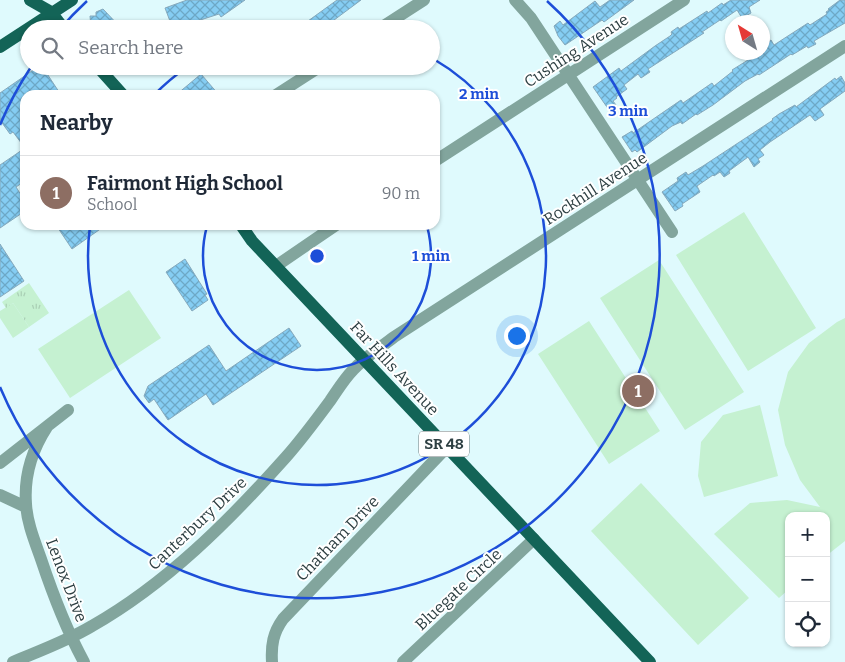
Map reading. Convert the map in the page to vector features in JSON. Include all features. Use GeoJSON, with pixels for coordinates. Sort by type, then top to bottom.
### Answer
{"type":"FeatureCollection","features":[{"type":"Feature","properties":{"kind":"main road"},"geometry":{"type":"LineString","coordinates":[[30,0],[50,6],[59,20]]}},
{"type":"Feature","properties":{"kind":"main road"},"geometry":{"type":"LineString","coordinates":[[33,20],[50,6],[72,0]]}},
{"type":"Feature","properties":{"kind":"main road"},"geometry":{"type":"LineString","coordinates":[[0,47],[20,31]]}},
{"type":"Feature","properties":{"kind":"main road"},"geometry":{"type":"LineString","coordinates":[[105,75],[119,90]]}},
{"type":"Feature","properties":{"kind":"main road","name":"Far Hills Avenue"},"geometry":{"type":"LineString","coordinates":[[244,230],[252,241],[650,662]]}},
{"type":"Feature","properties":{"kind":"street"},"geometry":{"type":"LineString","coordinates":[[393,20],[424,0]]}},
{"type":"Feature","properties":{"kind":"street"},"geometry":{"type":"LineString","coordinates":[[515,0],[531,18],[672,232]]}},
{"type":"Feature","properties":{"kind":"street","name":"Cushing Avenue"},"geometry":{"type":"LineString","coordinates":[[440,158],[684,0]]}},
{"type":"Feature","properties":{"kind":"street","name":"Rockhill Avenue"},"geometry":{"type":"LineString","coordinates":[[364,359],[394,337],[845,46]]}},
{"type":"Feature","properties":{"kind":"street"},"geometry":{"type":"LineString","coordinates":[[284,90],[307,75]]}},
{"type":"Feature","properties":{"kind":"street"},"geometry":{"type":"LineString","coordinates":[[276,266],[329,230]]}},
{"type":"Feature","properties":{"kind":"street","name":"Canterbury Drive"},"geometry":{"type":"LineString","coordinates":[[12,662],[71,637],[116,612],[167,575],[228,519],[292,450],[351,372],[364,359]]}},
{"type":"Feature","properties":{"kind":"street"},"geometry":{"type":"LineString","coordinates":[[0,463],[68,410]]}},
{"type":"Feature","properties":{"kind":"street","name":"Lenox Drive"},"geometry":{"type":"LineString","coordinates":[[47,427],[38,441],[29,466],[26,507],[39,556],[71,637],[84,662]]}},
{"type":"Feature","properties":{"kind":"street","name":"Chatham Drive"},"geometry":{"type":"LineString","coordinates":[[272,662],[272,639],[276,628],[283,619],[447,447]]}},
{"type":"Feature","properties":{"kind":"street"},"geometry":{"type":"LineString","coordinates":[[0,495],[26,507]]}},
{"type":"Feature","properties":{"kind":"street","name":"Bluegate Circle"},"geometry":{"type":"LineString","coordinates":[[404,662],[534,539]]}},
{"type":"Feature","properties":{"kind":"green space"},"geometry":{"type":"Polygon","coordinates":[[[744,212],[816,328],[748,371],[676,255],[744,212]]]}},
{"type":"Feature","properties":{"kind":"green space"},"geometry":{"type":"Polygon","coordinates":[[[659,260],[744,392],[685,430],[600,298],[659,260]]]}},
{"type":"Feature","properties":{"kind":"green space"},"geometry":{"type":"Polygon","coordinates":[[[29,283],[49,313],[29,327],[13,303],[6,308],[2,302],[29,283]]]}},
{"type":"Feature","properties":{"kind":"green space"},"geometry":{"type":"Polygon","coordinates":[[[129,290],[161,338],[70,398],[38,349],[129,290]]]}},
{"type":"Feature","properties":{"kind":"green space"},"geometry":{"type":"Polygon","coordinates":[[[13,303],[29,327],[13,338],[0,318],[0,311],[13,303]]]}},
{"type":"Feature","properties":{"kind":"green space"},"geometry":{"type":"Polygon","coordinates":[[[845,318],[845,541],[830,553],[830,512],[785,512],[785,593],[779,598],[714,534],[750,503],[787,500],[820,507],[800,480],[785,445],[778,410],[788,372],[809,343],[845,318]]]}},
{"type":"Feature","properties":{"kind":"green space"},"geometry":{"type":"Polygon","coordinates":[[[589,321],[660,431],[609,464],[538,354],[589,321]]]}},
{"type":"Feature","properties":{"kind":"green space"},"geometry":{"type":"Polygon","coordinates":[[[760,405],[778,476],[704,497],[698,476],[701,442],[723,415],[760,405]]]}},
{"type":"Feature","properties":{"kind":"green space"},"geometry":{"type":"Polygon","coordinates":[[[641,483],[749,598],[698,645],[591,531],[641,483]]]}},
{"type":"Feature","properties":{"kind":"building"},"geometry":{"type":"Polygon","coordinates":[[[187,0],[245,0],[221,17],[219,14],[200,20],[170,20],[165,8],[187,0]]]}},
{"type":"Feature","properties":{"kind":"building"},"geometry":{"type":"Polygon","coordinates":[[[337,0],[361,0],[334,20],[309,20],[337,0]]]}},
{"type":"Feature","properties":{"kind":"building"},"geometry":{"type":"Polygon","coordinates":[[[610,0],[634,0],[604,22],[602,20],[565,45],[558,36],[554,26],[560,21],[563,25],[595,1],[600,7],[610,0]]]}},
{"type":"Feature","properties":{"kind":"building"},"geometry":{"type":"Polygon","coordinates":[[[731,0],[760,0],[749,7],[751,13],[740,15],[737,10],[730,15],[725,15],[725,18],[702,32],[704,33],[648,69],[650,72],[641,78],[638,74],[624,85],[627,89],[616,97],[613,101],[616,105],[609,110],[593,87],[619,68],[621,71],[670,36],[671,32],[678,27],[679,29],[722,3],[723,5],[731,0]]]}},
{"type":"Feature","properties":{"kind":"building"},"geometry":{"type":"Polygon","coordinates":[[[840,0],[845,0],[845,23],[814,41],[816,44],[791,54],[759,75],[745,81],[713,105],[682,124],[681,122],[672,126],[637,152],[635,150],[632,152],[622,137],[632,131],[633,133],[681,100],[683,103],[712,83],[714,86],[732,70],[748,60],[770,60],[770,41],[774,45],[808,23],[810,25],[827,14],[828,9],[840,0]]]}},
{"type":"Feature","properties":{"kind":"building"},"geometry":{"type":"Polygon","coordinates":[[[103,9],[113,20],[90,20],[90,16],[96,16],[96,12],[103,9]]]}},
{"type":"Feature","properties":{"kind":"building"},"geometry":{"type":"Polygon","coordinates":[[[26,75],[48,75],[58,90],[20,90],[20,141],[13,132],[10,134],[0,120],[0,93],[26,75]]]}},
{"type":"Feature","properties":{"kind":"building"},"geometry":{"type":"Polygon","coordinates":[[[202,75],[215,90],[182,90],[202,75]]]}},
{"type":"Feature","properties":{"kind":"building"},"geometry":{"type":"Polygon","coordinates":[[[841,76],[845,83],[845,91],[820,109],[824,115],[815,121],[810,115],[770,142],[760,150],[764,155],[758,159],[760,162],[754,167],[748,157],[724,177],[720,172],[713,175],[697,186],[700,192],[675,211],[662,192],[678,181],[677,178],[686,172],[688,175],[703,166],[773,120],[779,114],[795,105],[796,107],[835,78],[836,80],[841,76]]]}},
{"type":"Feature","properties":{"kind":"building"},"geometry":{"type":"Polygon","coordinates":[[[20,151],[20,184],[16,187],[20,193],[20,214],[0,228],[0,165],[20,151]]]}},
{"type":"Feature","properties":{"kind":"building"},"geometry":{"type":"Polygon","coordinates":[[[59,230],[99,230],[72,249],[59,230]]]}},
{"type":"Feature","properties":{"kind":"building"},"geometry":{"type":"Polygon","coordinates":[[[0,244],[24,281],[0,297],[0,244]]]}},
{"type":"Feature","properties":{"kind":"building"},"geometry":{"type":"Polygon","coordinates":[[[185,259],[207,294],[205,295],[208,300],[192,311],[166,272],[185,259]]]}},
{"type":"Feature","properties":{"kind":"building"},"geometry":{"type":"Polygon","coordinates":[[[289,328],[301,346],[213,405],[206,394],[168,420],[154,399],[149,403],[144,396],[148,386],[209,345],[226,371],[289,328]]]}},
{"type":"Feature","properties":{"kind":"place","name":"Fairmont High School"},"geometry":{"type":"Point","coordinates":[638,391]}}]}
